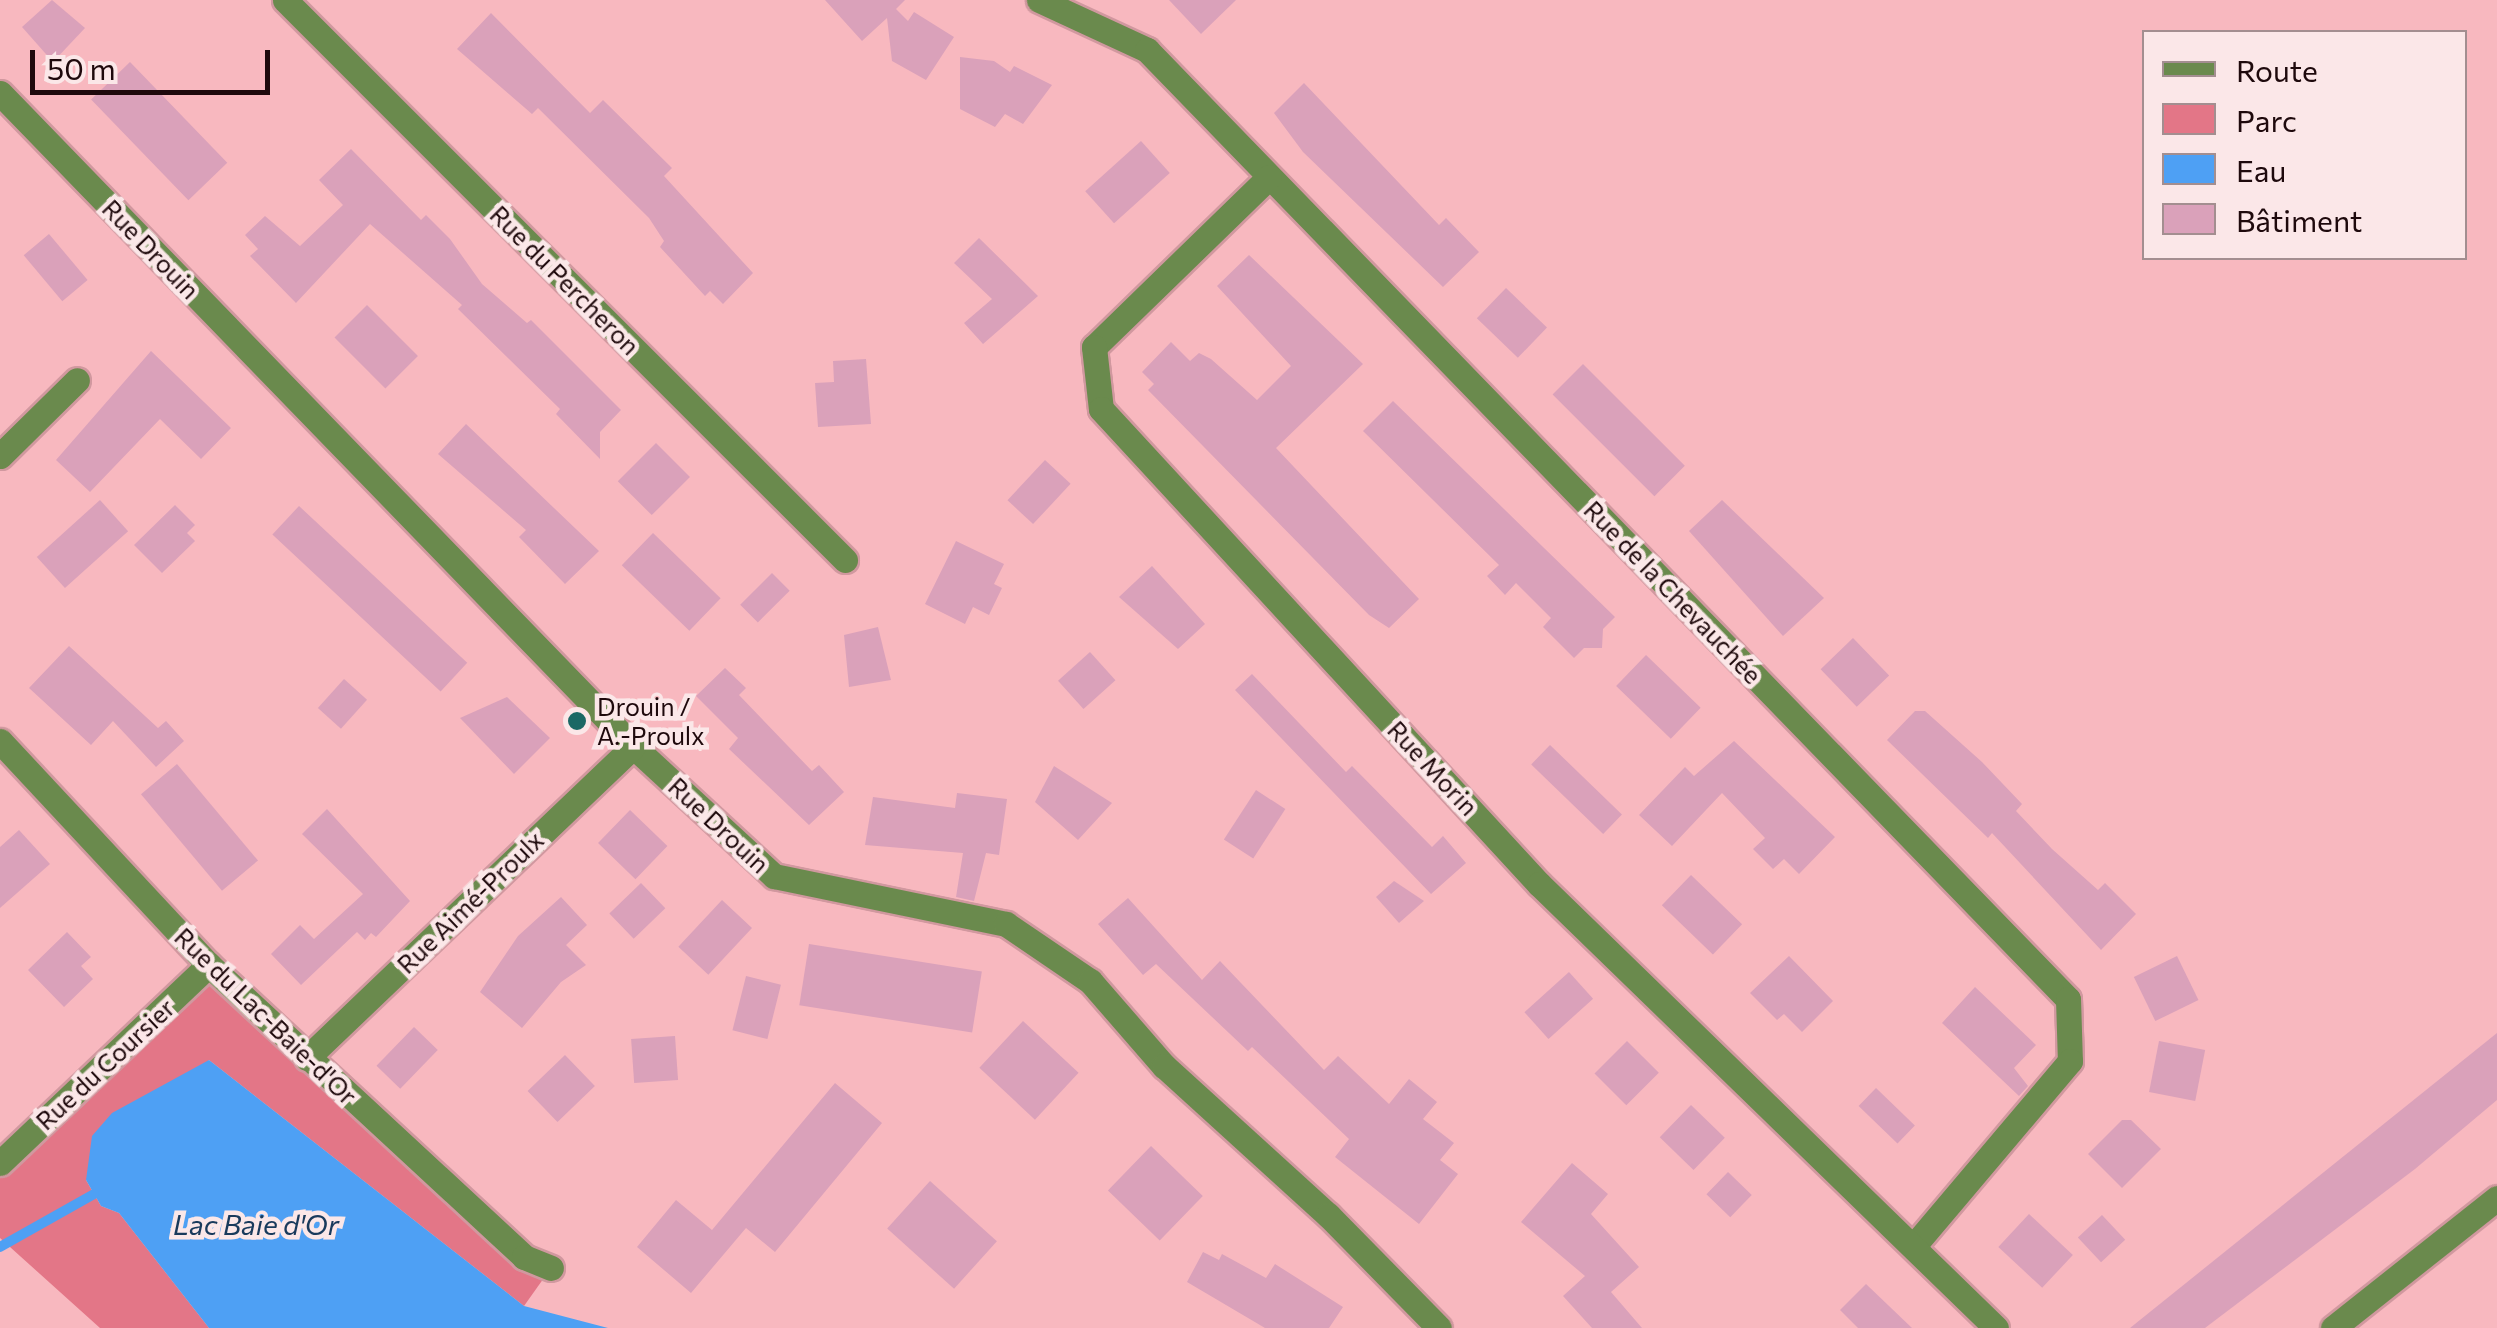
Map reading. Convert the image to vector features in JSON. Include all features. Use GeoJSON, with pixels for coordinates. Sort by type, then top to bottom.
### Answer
{"type":"FeatureCollection","features":[{"type":"Feature","properties":{"kind":"street","name":"Rue du Percheron"},"geometry":{"type":"LineString","coordinates":[[285,0],[845,560]]}},
{"type":"Feature","properties":{"kind":"street","name":"Rue de la Chevauchée"},"geometry":{"type":"LineString","coordinates":[[1040,0],[1146,50],[2068,999],[2070,1061],[1912,1247]]}},
{"type":"Feature","properties":{"kind":"street","name":"Rue Drouin"},"geometry":{"type":"LineString","coordinates":[[0,94],[633,746],[774,876],[1006,924],[1090,981],[1164,1066],[1328,1215],[1439,1328]]}},
{"type":"Feature","properties":{"kind":"street","name":"Rue Morin"},"geometry":{"type":"LineString","coordinates":[[1268,177],[1094,346],[1101,409],[1540,884],[1996,1328]]}},
{"type":"Feature","properties":{"kind":"street"},"geometry":{"type":"LineString","coordinates":[[0,456],[77,380]]}},
{"type":"Feature","properties":{"kind":"street","name":"Rue du Lac-Baie-d'Or"},"geometry":{"type":"LineString","coordinates":[[0,741],[210,964],[307,1058],[524,1257],[551,1268]]}},
{"type":"Feature","properties":{"kind":"street","name":"Rue Aimé-Proulx"},"geometry":{"type":"LineString","coordinates":[[307,1058],[633,746]]}},
{"type":"Feature","properties":{"kind":"street","name":"Rue du Coursier"},"geometry":{"type":"LineString","coordinates":[[0,1162],[210,964]]}},
{"type":"Feature","properties":{"kind":"street"},"geometry":{"type":"LineString","coordinates":[[2333,1328],[2497,1198]]}},
{"type":"Feature","properties":{"kind":"green space"},"geometry":{"type":"Polygon","coordinates":[[[209,965],[551,1268],[524,1306],[209,1060],[86,1180],[101,1206],[119,1213],[209,1328],[100,1328],[0,1238],[0,1148],[209,965]]]}},
{"type":"Feature","properties":{"kind":"water","name":"Lac Baie d'Or"},"geometry":{"type":"Polygon","coordinates":[[[209,1060],[524,1306],[608,1328],[209,1328],[119,1213],[101,1206],[86,1180],[92,1136],[112,1113],[209,1060]]]}},
{"type":"Feature","properties":{"kind":"building"},"geometry":{"type":"Polygon","coordinates":[[[52,0],[85,28],[53,62],[22,27],[52,0]]]}},
{"type":"Feature","properties":{"kind":"building"},"geometry":{"type":"Polygon","coordinates":[[[825,0],[905,0],[896,9],[908,21],[914,12],[954,37],[926,80],[892,61],[887,18],[862,41],[825,0]]]}},
{"type":"Feature","properties":{"kind":"building"},"geometry":{"type":"Polygon","coordinates":[[[1169,0],[1236,0],[1201,34],[1169,0]]]}},
{"type":"Feature","properties":{"kind":"building"},"geometry":{"type":"Polygon","coordinates":[[[491,13],[590,113],[603,100],[672,168],[664,176],[753,273],[723,304],[710,291],[705,296],[660,247],[664,241],[649,218],[538,108],[532,114],[457,49],[491,13]]]}},
{"type":"Feature","properties":{"kind":"building"},"geometry":{"type":"Polygon","coordinates":[[[960,57],[994,61],[1010,72],[1014,66],[1052,85],[1023,124],[1005,114],[995,127],[960,109],[960,57]]]}},
{"type":"Feature","properties":{"kind":"building"},"geometry":{"type":"Polygon","coordinates":[[[130,62],[227,163],[188,200],[91,100],[130,62]]]}},
{"type":"Feature","properties":{"kind":"building"},"geometry":{"type":"Polygon","coordinates":[[[1304,83],[1439,225],[1446,218],[1479,252],[1443,287],[1303,152],[1274,113],[1304,83]]]}},
{"type":"Feature","properties":{"kind":"building"},"geometry":{"type":"Polygon","coordinates":[[[1141,141],[1170,173],[1114,223],[1085,191],[1141,141]]]}},
{"type":"Feature","properties":{"kind":"building"},"geometry":{"type":"Polygon","coordinates":[[[351,149],[421,220],[426,215],[450,239],[482,284],[527,323],[531,320],[621,410],[600,432],[600,459],[556,414],[560,409],[458,309],[462,305],[370,224],[296,303],[250,256],[258,249],[245,235],[265,216],[300,246],[343,205],[319,180],[351,149]]]}},
{"type":"Feature","properties":{"kind":"building"},"geometry":{"type":"Polygon","coordinates":[[[49,234],[88,280],[62,301],[24,255],[49,234]]]}},
{"type":"Feature","properties":{"kind":"building"},"geometry":{"type":"Polygon","coordinates":[[[979,238],[1038,296],[983,344],[964,323],[992,299],[954,263],[979,238]]]}},
{"type":"Feature","properties":{"kind":"building"},"geometry":{"type":"Polygon","coordinates":[[[1249,255],[1363,364],[1276,448],[1419,599],[1389,628],[1369,615],[1148,390],[1154,384],[1142,372],[1171,342],[1190,361],[1199,353],[1211,359],[1257,400],[1291,366],[1217,286],[1249,255]]]}},
{"type":"Feature","properties":{"kind":"building"},"geometry":{"type":"Polygon","coordinates":[[[1506,288],[1547,328],[1518,358],[1477,318],[1506,288]]]}},
{"type":"Feature","properties":{"kind":"building"},"geometry":{"type":"Polygon","coordinates":[[[367,305],[418,356],[385,388],[334,338],[367,305]]]}},
{"type":"Feature","properties":{"kind":"building"},"geometry":{"type":"Polygon","coordinates":[[[151,351],[231,428],[201,459],[160,419],[90,492],[56,460],[151,351]]]}},
{"type":"Feature","properties":{"kind":"building"},"geometry":{"type":"Polygon","coordinates":[[[866,359],[871,424],[818,427],[815,383],[834,382],[833,361],[866,359]]]}},
{"type":"Feature","properties":{"kind":"building"},"geometry":{"type":"Polygon","coordinates":[[[1583,364],[1685,466],[1654,496],[1553,394],[1583,364]]]}},
{"type":"Feature","properties":{"kind":"building"},"geometry":{"type":"Polygon","coordinates":[[[1393,401],[1615,617],[1603,629],[1602,648],[1584,648],[1574,658],[1543,627],[1551,618],[1516,583],[1505,595],[1487,576],[1499,565],[1363,431],[1393,401]]]}},
{"type":"Feature","properties":{"kind":"building"},"geometry":{"type":"Polygon","coordinates":[[[466,424],[599,551],[565,584],[519,537],[526,530],[438,454],[466,424]]]}},
{"type":"Feature","properties":{"kind":"building"},"geometry":{"type":"Polygon","coordinates":[[[656,443],[690,477],[652,515],[618,481],[656,443]]]}},
{"type":"Feature","properties":{"kind":"building"},"geometry":{"type":"Polygon","coordinates":[[[1045,460],[1071,484],[1033,524],[1007,500],[1045,460]]]}},
{"type":"Feature","properties":{"kind":"building"},"geometry":{"type":"Polygon","coordinates":[[[100,500],[128,531],[65,588],[37,557],[100,500]]]}},
{"type":"Feature","properties":{"kind":"building"},"geometry":{"type":"Polygon","coordinates":[[[1722,500],[1824,598],[1783,636],[1689,531],[1722,500]]]}},
{"type":"Feature","properties":{"kind":"building"},"geometry":{"type":"Polygon","coordinates":[[[175,505],[195,525],[187,533],[195,541],[162,573],[134,545],[175,505]]]}},
{"type":"Feature","properties":{"kind":"building"},"geometry":{"type":"Polygon","coordinates":[[[299,506],[467,663],[441,691],[272,535],[299,506]]]}},
{"type":"Feature","properties":{"kind":"building"},"geometry":{"type":"Polygon","coordinates":[[[653,533],[721,598],[689,631],[622,565],[653,533]]]}},
{"type":"Feature","properties":{"kind":"building"},"geometry":{"type":"Polygon","coordinates":[[[956,541],[1004,564],[994,584],[1002,588],[989,615],[973,607],[965,624],[925,604],[956,541]]]}},
{"type":"Feature","properties":{"kind":"building"},"geometry":{"type":"Polygon","coordinates":[[[1152,566],[1205,624],[1178,649],[1119,597],[1152,566]]]}},
{"type":"Feature","properties":{"kind":"building"},"geometry":{"type":"Polygon","coordinates":[[[772,573],[790,591],[758,622],[740,605],[772,573]]]}},
{"type":"Feature","properties":{"kind":"building"},"geometry":{"type":"Polygon","coordinates":[[[878,627],[891,680],[849,687],[844,635],[878,627]]]}},
{"type":"Feature","properties":{"kind":"building"},"geometry":{"type":"Polygon","coordinates":[[[1853,638],[1889,675],[1857,707],[1821,669],[1853,638]]]}},
{"type":"Feature","properties":{"kind":"building"},"geometry":{"type":"Polygon","coordinates":[[[69,646],[158,728],[166,721],[184,741],[156,767],[113,721],[91,745],[29,688],[69,646]]]}},
{"type":"Feature","properties":{"kind":"building"},"geometry":{"type":"Polygon","coordinates":[[[1090,652],[1115,680],[1083,709],[1058,681],[1090,652]]]}},
{"type":"Feature","properties":{"kind":"building"},"geometry":{"type":"Polygon","coordinates":[[[1646,655],[1701,708],[1671,739],[1616,686],[1646,655]]]}},
{"type":"Feature","properties":{"kind":"building"},"geometry":{"type":"Polygon","coordinates":[[[725,668],[746,688],[739,695],[812,771],[819,765],[844,792],[809,825],[729,749],[738,738],[696,696],[725,668]]]}},
{"type":"Feature","properties":{"kind":"building"},"geometry":{"type":"Polygon","coordinates":[[[1252,674],[1346,772],[1352,766],[1432,847],[1443,836],[1466,863],[1431,894],[1235,690],[1252,674]]]}},
{"type":"Feature","properties":{"kind":"building"},"geometry":{"type":"Polygon","coordinates":[[[344,679],[367,700],[341,729],[318,708],[344,679]]]}},
{"type":"Feature","properties":{"kind":"building"},"geometry":{"type":"Polygon","coordinates":[[[507,697],[550,738],[514,774],[460,718],[507,697]]]}},
{"type":"Feature","properties":{"kind":"building"},"geometry":{"type":"Polygon","coordinates":[[[1915,711],[1925,711],[1982,762],[2022,804],[2016,811],[2052,849],[2098,890],[2105,883],[2136,914],[2101,950],[1992,833],[1988,838],[1887,740],[1915,711]]]}},
{"type":"Feature","properties":{"kind":"building"},"geometry":{"type":"Polygon","coordinates":[[[1734,741],[1835,837],[1799,874],[1784,859],[1773,869],[1753,849],[1765,838],[1722,793],[1672,846],[1639,815],[1685,767],[1694,776],[1734,741]]]}},
{"type":"Feature","properties":{"kind":"building"},"geometry":{"type":"Polygon","coordinates":[[[1550,745],[1622,814],[1603,834],[1531,764],[1550,745]]]}},
{"type":"Feature","properties":{"kind":"building"},"geometry":{"type":"Polygon","coordinates":[[[177,764],[258,861],[222,891],[141,794],[177,764]]]}},
{"type":"Feature","properties":{"kind":"building"},"geometry":{"type":"Polygon","coordinates":[[[1054,766],[1112,803],[1078,840],[1035,802],[1054,766]]]}},
{"type":"Feature","properties":{"kind":"building"},"geometry":{"type":"Polygon","coordinates":[[[1256,790],[1285,809],[1253,859],[1224,839],[1256,790]]]}},
{"type":"Feature","properties":{"kind":"building"},"geometry":{"type":"Polygon","coordinates":[[[957,793],[1007,799],[999,855],[986,853],[974,901],[956,897],[963,853],[865,845],[873,797],[955,808],[957,793]]]}},
{"type":"Feature","properties":{"kind":"building"},"geometry":{"type":"Polygon","coordinates":[[[327,809],[410,901],[376,937],[371,933],[365,940],[357,932],[301,985],[271,954],[300,925],[314,939],[363,894],[302,834],[327,809]]]}},
{"type":"Feature","properties":{"kind":"building"},"geometry":{"type":"Polygon","coordinates":[[[630,810],[667,846],[635,879],[598,843],[630,810]]]}},
{"type":"Feature","properties":{"kind":"building"},"geometry":{"type":"Polygon","coordinates":[[[19,830],[50,864],[0,908],[0,847],[19,830]]]}},
{"type":"Feature","properties":{"kind":"building"},"geometry":{"type":"Polygon","coordinates":[[[1691,875],[1742,924],[1713,955],[1662,905],[1691,875]]]}},
{"type":"Feature","properties":{"kind":"building"},"geometry":{"type":"Polygon","coordinates":[[[1394,881],[1424,901],[1399,923],[1376,897],[1394,881]]]}},
{"type":"Feature","properties":{"kind":"building"},"geometry":{"type":"Polygon","coordinates":[[[641,883],[665,908],[634,939],[609,914],[641,883]]]}},
{"type":"Feature","properties":{"kind":"building"},"geometry":{"type":"Polygon","coordinates":[[[561,897],[587,925],[566,945],[586,965],[561,982],[522,1028],[480,992],[518,936],[561,897]]]}},
{"type":"Feature","properties":{"kind":"building"},"geometry":{"type":"Polygon","coordinates":[[[1128,898],[1202,980],[1220,961],[1324,1070],[1338,1056],[1389,1104],[1409,1079],[1437,1102],[1423,1119],[1454,1143],[1440,1160],[1458,1174],[1419,1224],[1335,1157],[1349,1139],[1252,1047],[1248,1051],[1156,964],[1143,975],[1098,924],[1128,898]]]}},
{"type":"Feature","properties":{"kind":"building"},"geometry":{"type":"Polygon","coordinates":[[[722,900],[752,928],[708,975],[678,947],[722,900]]]}},
{"type":"Feature","properties":{"kind":"building"},"geometry":{"type":"Polygon","coordinates":[[[67,932],[91,957],[81,966],[93,979],[64,1007],[28,970],[67,932]]]}},
{"type":"Feature","properties":{"kind":"building"},"geometry":{"type":"Polygon","coordinates":[[[809,944],[982,971],[972,1033],[799,1005],[809,944]]]}},
{"type":"Feature","properties":{"kind":"building"},"geometry":{"type":"Polygon","coordinates":[[[1789,956],[1833,1001],[1802,1032],[1784,1014],[1777,1020],[1750,993],[1789,956]]]}},
{"type":"Feature","properties":{"kind":"building"},"geometry":{"type":"Polygon","coordinates":[[[2177,956],[2198,1000],[2155,1021],[2134,977],[2177,956]]]}},
{"type":"Feature","properties":{"kind":"building"},"geometry":{"type":"Polygon","coordinates":[[[1569,972],[1593,999],[1549,1039],[1524,1012],[1569,972]]]}},
{"type":"Feature","properties":{"kind":"building"},"geometry":{"type":"Polygon","coordinates":[[[746,976],[781,985],[767,1039],[732,1030],[746,976]]]}},
{"type":"Feature","properties":{"kind":"building"},"geometry":{"type":"Polygon","coordinates":[[[1975,987],[2036,1045],[2014,1068],[2028,1086],[2019,1096],[1942,1023],[1975,987]]]}},
{"type":"Feature","properties":{"kind":"building"},"geometry":{"type":"Polygon","coordinates":[[[1023,1021],[1079,1073],[1035,1120],[979,1068],[1023,1021]]]}},
{"type":"Feature","properties":{"kind":"building"},"geometry":{"type":"Polygon","coordinates":[[[414,1027],[438,1050],[400,1089],[376,1066],[414,1027]]]}},
{"type":"Feature","properties":{"kind":"building"},"geometry":{"type":"Polygon","coordinates":[[[2497,1033],[2497,1100],[2415,1169],[2205,1328],[2130,1328],[2497,1033]]]}},
{"type":"Feature","properties":{"kind":"building"},"geometry":{"type":"Polygon","coordinates":[[[675,1036],[678,1080],[634,1083],[631,1039],[675,1036]]]}},
{"type":"Feature","properties":{"kind":"building"},"geometry":{"type":"Polygon","coordinates":[[[1627,1041],[1659,1073],[1626,1105],[1594,1074],[1627,1041]]]}},
{"type":"Feature","properties":{"kind":"building"},"geometry":{"type":"Polygon","coordinates":[[[2159,1041],[2205,1050],[2195,1101],[2149,1092],[2159,1041]]]}},
{"type":"Feature","properties":{"kind":"building"},"geometry":{"type":"Polygon","coordinates":[[[565,1055],[595,1086],[557,1122],[528,1091],[565,1055]]]}},
{"type":"Feature","properties":{"kind":"building"},"geometry":{"type":"Polygon","coordinates":[[[835,1083],[882,1123],[775,1252],[746,1228],[691,1293],[637,1247],[676,1200],[712,1230],[835,1083]]]}},
{"type":"Feature","properties":{"kind":"building"},"geometry":{"type":"Polygon","coordinates":[[[1876,1088],[1915,1126],[1897,1143],[1859,1106],[1876,1088]]]}},
{"type":"Feature","properties":{"kind":"building"},"geometry":{"type":"Polygon","coordinates":[[[1691,1105],[1725,1138],[1694,1170],[1660,1137],[1691,1105]]]}},
{"type":"Feature","properties":{"kind":"building"},"geometry":{"type":"Polygon","coordinates":[[[2122,1120],[2131,1120],[2161,1149],[2122,1188],[2088,1154],[2122,1120]]]}},
{"type":"Feature","properties":{"kind":"building"},"geometry":{"type":"Polygon","coordinates":[[[1151,1146],[1203,1196],[1160,1241],[1108,1191],[1151,1146]]]}},
{"type":"Feature","properties":{"kind":"building"},"geometry":{"type":"Polygon","coordinates":[[[1572,1163],[1608,1194],[1591,1214],[1639,1267],[1611,1292],[1642,1328],[1592,1328],[1563,1296],[1585,1276],[1521,1222],[1572,1163]]]}},
{"type":"Feature","properties":{"kind":"building"},"geometry":{"type":"Polygon","coordinates":[[[1728,1172],[1752,1195],[1730,1217],[1706,1194],[1728,1172]]]}},
{"type":"Feature","properties":{"kind":"building"},"geometry":{"type":"Polygon","coordinates":[[[930,1181],[997,1241],[954,1289],[887,1229],[930,1181]]]}},
{"type":"Feature","properties":{"kind":"building"},"geometry":{"type":"Polygon","coordinates":[[[2029,1214],[2073,1255],[2042,1288],[1998,1247],[2029,1214]]]}},
{"type":"Feature","properties":{"kind":"building"},"geometry":{"type":"Polygon","coordinates":[[[2102,1215],[2125,1240],[2101,1262],[2078,1238],[2102,1215]]]}},
{"type":"Feature","properties":{"kind":"building"},"geometry":{"type":"Polygon","coordinates":[[[1203,1252],[1219,1260],[1222,1254],[1266,1278],[1275,1264],[1343,1307],[1329,1328],[1265,1328],[1187,1282],[1203,1252]]]}},
{"type":"Feature","properties":{"kind":"building"},"geometry":{"type":"Polygon","coordinates":[[[1866,1284],[1912,1328],[1858,1328],[1840,1310],[1866,1284]]]}},
{"type":"Feature","properties":{"kind":"waterway"},"geometry":{"type":"LineString","coordinates":[[0,1247],[94,1194]]}},
{"type":"Feature","properties":{"kind":"place","name":"Drouin / A.-Proulx"},"geometry":{"type":"Point","coordinates":[577,721]}}]}
